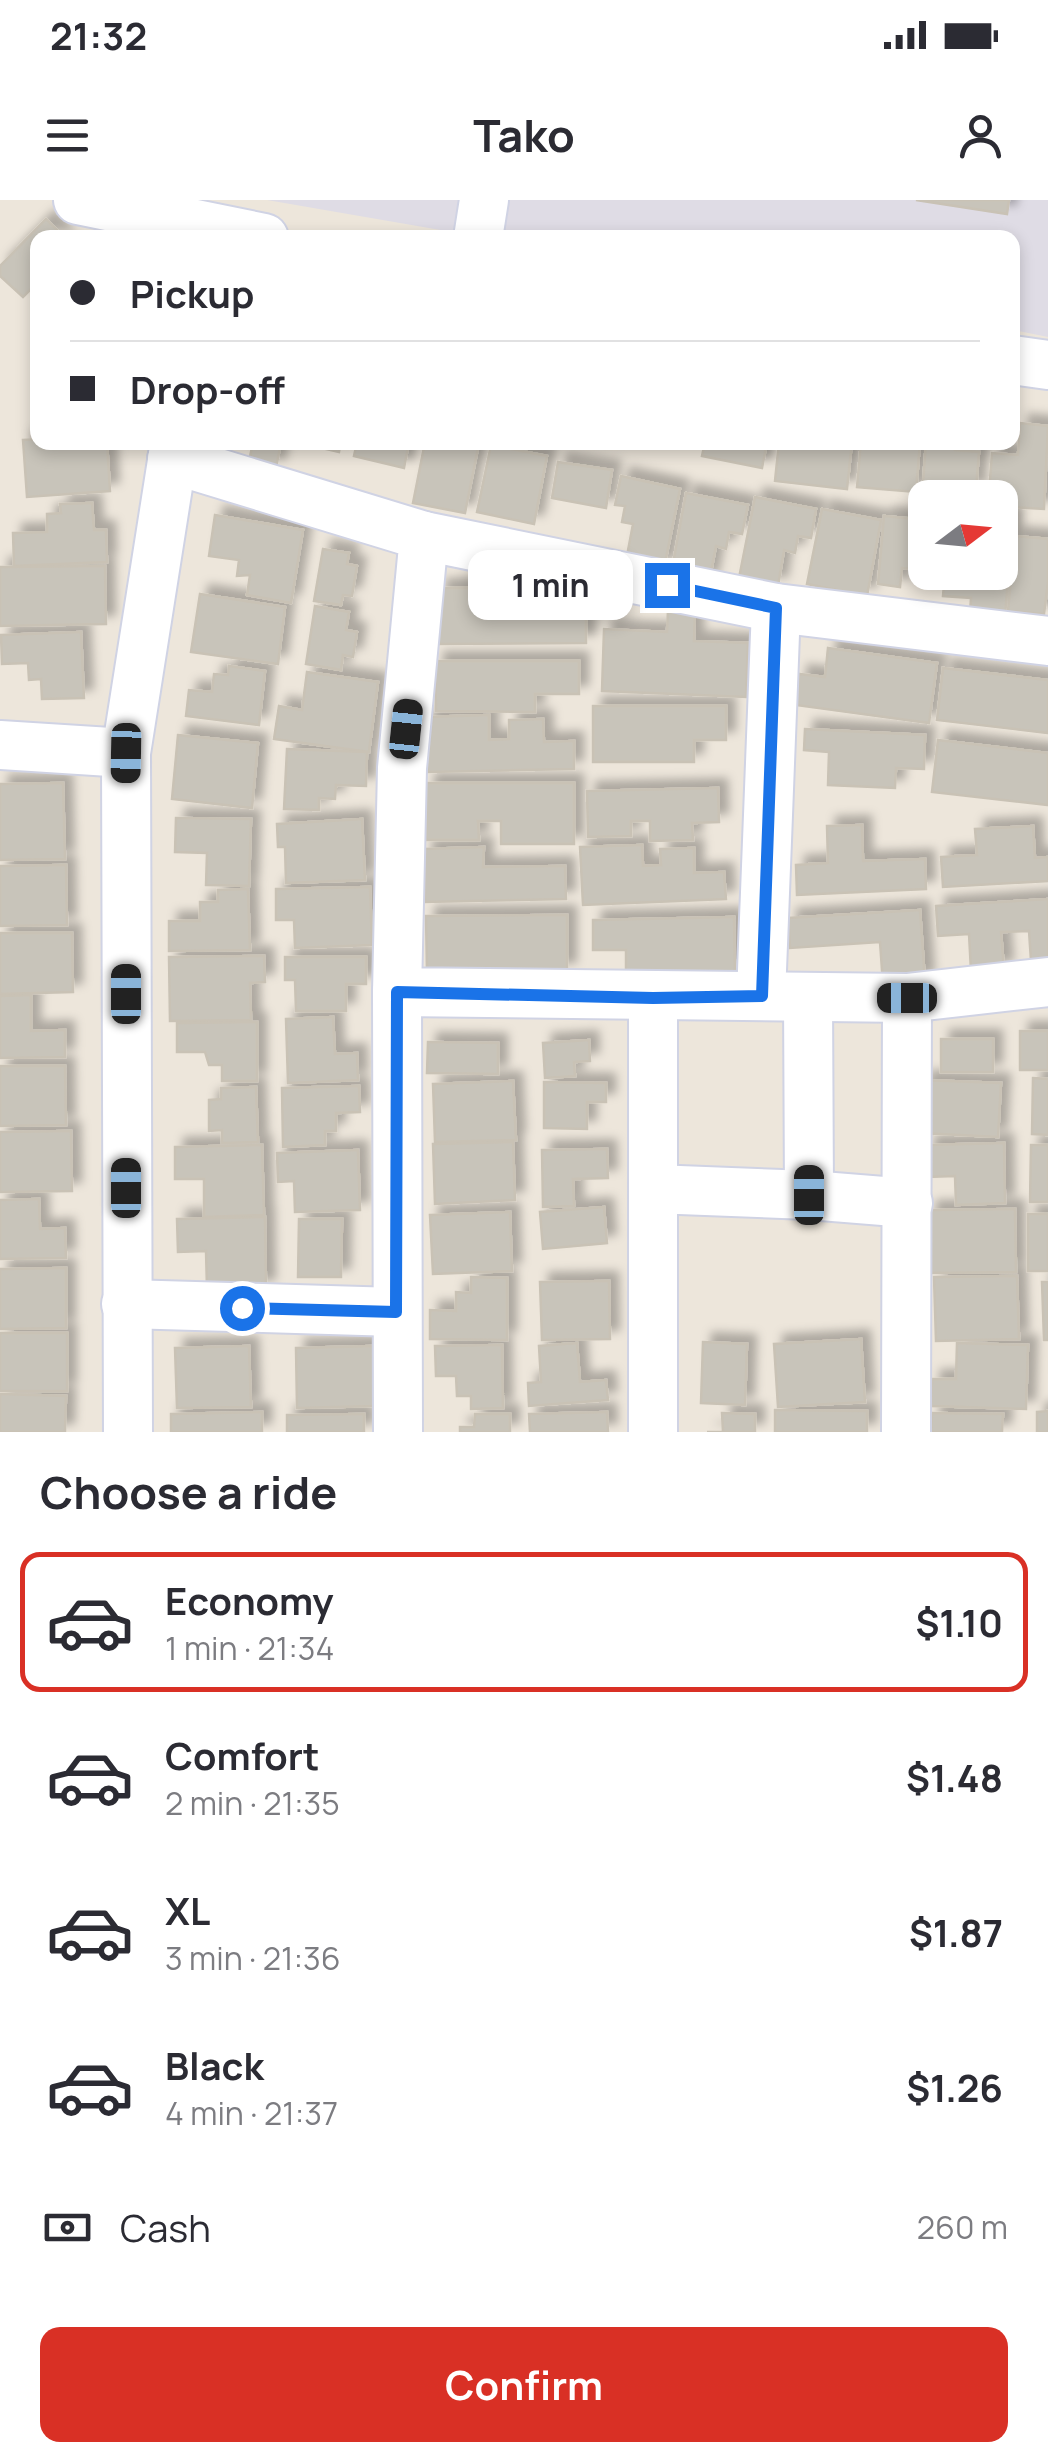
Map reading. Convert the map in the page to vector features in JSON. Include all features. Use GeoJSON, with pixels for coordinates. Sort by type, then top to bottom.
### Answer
{"type":"FeatureCollection","features":[{"type":"Feature","properties":{"kind":"street"},"geometry":{"type":"LineString","coordinates":[[78,200],[212,222],[238,230]]}},
{"type":"Feature","properties":{"kind":"street"},"geometry":{"type":"LineString","coordinates":[[479,230],[484,200]]}},
{"type":"Feature","properties":{"kind":"street"},"geometry":{"type":"LineString","coordinates":[[1020,361],[1048,366]]}},
{"type":"Feature","properties":{"kind":"street"},"geometry":{"type":"LineString","coordinates":[[128,1432],[126,753],[173,451],[424,536],[776,608],[1048,640]]}},
{"type":"Feature","properties":{"kind":"street"},"geometry":{"type":"LineString","coordinates":[[398,1432],[397,992],[402,768],[424,536]]}},
{"type":"Feature","properties":{"kind":"street"},"geometry":{"type":"LineString","coordinates":[[762,996],[776,608]]}},
{"type":"Feature","properties":{"kind":"street"},"geometry":{"type":"LineString","coordinates":[[0,745],[126,753]]}},
{"type":"Feature","properties":{"kind":"street"},"geometry":{"type":"LineString","coordinates":[[397,992],[907,998],[1048,982]]}},
{"type":"Feature","properties":{"kind":"street"},"geometry":{"type":"LineString","coordinates":[[653,998],[653,1432]]}},
{"type":"Feature","properties":{"kind":"street"},"geometry":{"type":"LineString","coordinates":[[808,998],[809,1195]]}},
{"type":"Feature","properties":{"kind":"street"},"geometry":{"type":"LineString","coordinates":[[906,1432],[907,998]]}},
{"type":"Feature","properties":{"kind":"street"},"geometry":{"type":"LineString","coordinates":[[653,1189],[908,1203]]}},
{"type":"Feature","properties":{"kind":"street"},"geometry":{"type":"LineString","coordinates":[[126,1304],[396,1312]]}},
{"type":"Feature","properties":{"kind":"shaded area"},"geometry":{"type":"Polygon","coordinates":[[[267,200],[1048,200],[1048,337],[1020,331],[1020,230],[441,230],[267,200]]]}},
{"type":"Feature","properties":{"kind":"building"},"geometry":{"type":"Polygon","coordinates":[[[916,200],[1009,200],[1007,214],[916,200]]]}},
{"type":"Feature","properties":{"kind":"building"},"geometry":{"type":"Polygon","coordinates":[[[46,219],[57,230],[35,230],[46,219]]]}},
{"type":"Feature","properties":{"kind":"building"},"geometry":{"type":"Polygon","coordinates":[[[30,235],[30,290],[23,297],[0,276],[0,266],[30,235]]]}},
{"type":"Feature","properties":{"kind":"building"},"geometry":{"type":"Polygon","coordinates":[[[1020,423],[1048,426],[1044,509],[1018,507],[1018,480],[990,480],[992,453],[1018,455],[1020,423]]]}},
{"type":"Feature","properties":{"kind":"building"},"geometry":{"type":"Polygon","coordinates":[[[23,440],[30,440],[30,450],[107,450],[110,491],[27,497],[23,440]]]}},
{"type":"Feature","properties":{"kind":"building"},"geometry":{"type":"Polygon","coordinates":[[[251,450],[279,450],[276,468],[249,462],[251,450]]]}},
{"type":"Feature","properties":{"kind":"building"},"geometry":{"type":"Polygon","coordinates":[[[355,450],[407,450],[404,468],[354,456],[355,450]]]}},
{"type":"Feature","properties":{"kind":"building"},"geometry":{"type":"Polygon","coordinates":[[[423,450],[478,450],[465,513],[413,503],[423,450]]]}},
{"type":"Feature","properties":{"kind":"building"},"geometry":{"type":"Polygon","coordinates":[[[490,450],[547,456],[534,524],[477,512],[490,450]]]}},
{"type":"Feature","properties":{"kind":"building"},"geometry":{"type":"Polygon","coordinates":[[[703,450],[765,450],[762,468],[702,456],[703,450]]]}},
{"type":"Feature","properties":{"kind":"building"},"geometry":{"type":"Polygon","coordinates":[[[778,450],[851,450],[847,489],[775,481],[778,450]]]}},
{"type":"Feature","properties":{"kind":"building"},"geometry":{"type":"Polygon","coordinates":[[[860,450],[919,450],[917,480],[908,480],[908,491],[857,487],[860,450]]]}},
{"type":"Feature","properties":{"kind":"building"},"geometry":{"type":"Polygon","coordinates":[[[925,450],[979,452],[977,480],[923,480],[925,450]]]}},
{"type":"Feature","properties":{"kind":"building"},"geometry":{"type":"Polygon","coordinates":[[[558,462],[612,470],[606,508],[552,498],[558,462]]]}},
{"type":"Feature","properties":{"kind":"building"},"geometry":{"type":"Polygon","coordinates":[[[621,476],[680,489],[664,568],[626,561],[633,524],[622,522],[625,506],[615,505],[621,476]]]}},
{"type":"Feature","properties":{"kind":"building"},"geometry":{"type":"Polygon","coordinates":[[[686,493],[748,505],[742,534],[729,532],[726,549],[716,546],[709,582],[671,574],[686,493]]]}},
{"type":"Feature","properties":{"kind":"building"},"geometry":{"type":"Polygon","coordinates":[[[755,497],[816,509],[811,538],[798,536],[795,553],[784,550],[778,586],[739,578],[755,497]]]}},
{"type":"Feature","properties":{"kind":"building"},"geometry":{"type":"Polygon","coordinates":[[[92,503],[94,530],[106,530],[107,562],[14,566],[13,533],[47,532],[47,514],[61,513],[60,504],[92,503]]]}},
{"type":"Feature","properties":{"kind":"building"},"geometry":{"type":"Polygon","coordinates":[[[822,509],[881,520],[867,596],[807,584],[822,509]]]}},
{"type":"Feature","properties":{"kind":"building"},"geometry":{"type":"Polygon","coordinates":[[[215,515],[303,530],[291,603],[247,595],[250,575],[237,576],[239,560],[209,556],[215,515]]]}},
{"type":"Feature","properties":{"kind":"building"},"geometry":{"type":"Polygon","coordinates":[[[884,516],[908,518],[908,569],[902,568],[900,587],[878,584],[884,516]]]}},
{"type":"Feature","properties":{"kind":"building"},"geometry":{"type":"Polygon","coordinates":[[[1018,536],[1048,539],[1044,614],[1008,611],[1010,590],[1018,590],[1018,536]]]}},
{"type":"Feature","properties":{"kind":"building"},"geometry":{"type":"Polygon","coordinates":[[[323,549],[349,553],[347,564],[357,566],[352,596],[343,595],[341,605],[314,601],[323,549]]]}},
{"type":"Feature","properties":{"kind":"building"},"geometry":{"type":"Polygon","coordinates":[[[105,566],[106,624],[0,626],[0,567],[105,566]]]}},
{"type":"Feature","properties":{"kind":"building"},"geometry":{"type":"Polygon","coordinates":[[[438,588],[557,588],[557,615],[586,615],[586,643],[438,644],[438,588]]]}},
{"type":"Feature","properties":{"kind":"building"},"geometry":{"type":"Polygon","coordinates":[[[944,590],[1007,590],[1005,616],[970,613],[971,598],[943,596],[944,590]]]}},
{"type":"Feature","properties":{"kind":"building"},"geometry":{"type":"Polygon","coordinates":[[[200,594],[285,607],[278,664],[191,652],[200,594]]]}},
{"type":"Feature","properties":{"kind":"building"},"geometry":{"type":"Polygon","coordinates":[[[315,606],[349,612],[346,630],[357,632],[353,657],[343,655],[341,670],[306,664],[315,606]]]}},
{"type":"Feature","properties":{"kind":"building"},"geometry":{"type":"Polygon","coordinates":[[[668,609],[695,610],[694,641],[748,643],[746,697],[602,691],[604,629],[667,632],[668,609]]]}},
{"type":"Feature","properties":{"kind":"building"},"geometry":{"type":"Polygon","coordinates":[[[81,632],[84,698],[42,699],[41,679],[29,680],[28,663],[2,664],[1,635],[81,632]]]}},
{"type":"Feature","properties":{"kind":"building"},"geometry":{"type":"Polygon","coordinates":[[[828,648],[937,663],[929,723],[796,705],[799,674],[825,677],[828,648]]]}},
{"type":"Feature","properties":{"kind":"building"},"geometry":{"type":"Polygon","coordinates":[[[435,661],[579,661],[579,694],[535,694],[535,712],[436,711],[435,661]]]}},
{"type":"Feature","properties":{"kind":"building"},"geometry":{"type":"Polygon","coordinates":[[[229,666],[265,671],[259,725],[186,716],[189,690],[212,692],[214,674],[228,675],[229,666]]]}},
{"type":"Feature","properties":{"kind":"building"},"geometry":{"type":"Polygon","coordinates":[[[943,668],[1048,680],[1048,733],[937,720],[943,668]]]}},
{"type":"Feature","properties":{"kind":"building"},"geometry":{"type":"Polygon","coordinates":[[[307,672],[378,682],[369,752],[274,739],[279,706],[302,710],[307,672]]]}},
{"type":"Feature","properties":{"kind":"building"},"geometry":{"type":"Polygon","coordinates":[[[593,706],[726,706],[726,740],[694,740],[694,762],[593,762],[593,706]]]}},
{"type":"Feature","properties":{"kind":"building"},"geometry":{"type":"Polygon","coordinates":[[[489,715],[489,740],[509,739],[509,720],[543,719],[544,742],[574,741],[574,769],[427,772],[425,717],[489,715]]]}},
{"type":"Feature","properties":{"kind":"building"},"geometry":{"type":"Polygon","coordinates":[[[805,729],[925,735],[924,769],[896,768],[895,788],[828,785],[829,752],[804,750],[805,729]]]}},
{"type":"Feature","properties":{"kind":"building"},"geometry":{"type":"Polygon","coordinates":[[[178,735],[258,743],[252,808],[172,799],[178,735]]]}},
{"type":"Feature","properties":{"kind":"building"},"geometry":{"type":"Polygon","coordinates":[[[938,740],[1048,753],[1048,805],[932,792],[938,740]]]}},
{"type":"Feature","properties":{"kind":"building"},"geometry":{"type":"Polygon","coordinates":[[[287,749],[367,752],[366,786],[336,785],[335,799],[319,798],[319,810],[284,809],[287,749]]]}},
{"type":"Feature","properties":{"kind":"building"},"geometry":{"type":"Polygon","coordinates":[[[63,783],[65,859],[0,860],[0,784],[63,783]]]}},
{"type":"Feature","properties":{"kind":"building"},"geometry":{"type":"Polygon","coordinates":[[[426,783],[574,783],[574,844],[501,844],[501,821],[478,821],[479,840],[426,840],[426,783]]]}},
{"type":"Feature","properties":{"kind":"building"},"geometry":{"type":"Polygon","coordinates":[[[718,788],[719,822],[692,823],[693,840],[650,841],[650,821],[631,821],[631,836],[588,837],[587,791],[718,788]]]}},
{"type":"Feature","properties":{"kind":"building"},"geometry":{"type":"Polygon","coordinates":[[[176,818],[251,819],[249,886],[206,885],[207,853],[175,852],[176,818]]]}},
{"type":"Feature","properties":{"kind":"building"},"geometry":{"type":"Polygon","coordinates":[[[362,819],[365,880],[286,883],[285,847],[278,847],[277,824],[362,819]]]}},
{"type":"Feature","properties":{"kind":"building"},"geometry":{"type":"Polygon","coordinates":[[[862,825],[863,861],[925,859],[926,889],[797,895],[796,865],[828,863],[827,826],[862,825]]]}},
{"type":"Feature","properties":{"kind":"building"},"geometry":{"type":"Polygon","coordinates":[[[1033,826],[1035,858],[1048,857],[1048,881],[943,887],[941,857],[977,855],[975,829],[1033,826]]]}},
{"type":"Feature","properties":{"kind":"building"},"geometry":{"type":"Polygon","coordinates":[[[642,845],[643,866],[661,865],[660,849],[694,848],[694,873],[724,872],[726,899],[583,905],[580,847],[642,845]]]}},
{"type":"Feature","properties":{"kind":"building"},"geometry":{"type":"Polygon","coordinates":[[[484,847],[483,867],[565,866],[566,899],[425,902],[424,849],[484,847]]]}},
{"type":"Feature","properties":{"kind":"building"},"geometry":{"type":"Polygon","coordinates":[[[66,865],[67,925],[0,926],[0,866],[66,865]]]}},
{"type":"Feature","properties":{"kind":"building"},"geometry":{"type":"Polygon","coordinates":[[[370,887],[372,945],[295,948],[294,920],[276,920],[276,889],[370,887]]]}},
{"type":"Feature","properties":{"kind":"building"},"geometry":{"type":"Polygon","coordinates":[[[248,889],[250,950],[169,951],[169,921],[200,921],[200,902],[218,902],[218,890],[248,889]]]}},
{"type":"Feature","properties":{"kind":"building"},"geometry":{"type":"Polygon","coordinates":[[[1048,899],[1048,960],[1031,961],[1029,931],[1001,932],[1004,969],[971,971],[969,934],[938,936],[936,906],[1048,899]]]}},
{"type":"Feature","properties":{"kind":"building"},"geometry":{"type":"Polygon","coordinates":[[[920,910],[925,981],[883,984],[880,942],[790,948],[788,918],[920,910]]]}},
{"type":"Feature","properties":{"kind":"building"},"geometry":{"type":"Polygon","coordinates":[[[567,915],[567,971],[427,971],[426,916],[567,915]]]}},
{"type":"Feature","properties":{"kind":"building"},"geometry":{"type":"Polygon","coordinates":[[[734,917],[735,972],[626,974],[626,950],[593,950],[593,920],[734,917]]]}},
{"type":"Feature","properties":{"kind":"building"},"geometry":{"type":"Polygon","coordinates":[[[0,933],[72,933],[73,992],[0,994],[0,933]]]}},
{"type":"Feature","properties":{"kind":"building"},"geometry":{"type":"Polygon","coordinates":[[[264,956],[265,982],[250,983],[251,1020],[170,1021],[169,957],[264,956]]]}},
{"type":"Feature","properties":{"kind":"building"},"geometry":{"type":"Polygon","coordinates":[[[285,957],[366,957],[366,984],[346,984],[346,1011],[296,1011],[295,980],[285,980],[285,957]]]}},
{"type":"Feature","properties":{"kind":"building"},"geometry":{"type":"Polygon","coordinates":[[[31,995],[31,1031],[65,1030],[65,1057],[0,1058],[0,996],[31,995]]]}},
{"type":"Feature","properties":{"kind":"building"},"geometry":{"type":"Polygon","coordinates":[[[333,1017],[335,1054],[357,1053],[358,1080],[288,1083],[286,1019],[333,1017]]]}},
{"type":"Feature","properties":{"kind":"building"},"geometry":{"type":"Polygon","coordinates":[[[257,1022],[257,1081],[222,1081],[222,1065],[209,1065],[205,1052],[177,1052],[177,1023],[257,1022]]]}},
{"type":"Feature","properties":{"kind":"building"},"geometry":{"type":"Polygon","coordinates":[[[1020,1031],[1048,1031],[1048,1070],[1020,1070],[1020,1031]]]}},
{"type":"Feature","properties":{"kind":"building"},"geometry":{"type":"Polygon","coordinates":[[[941,1039],[993,1039],[993,1072],[941,1072],[941,1039]]]}},
{"type":"Feature","properties":{"kind":"building"},"geometry":{"type":"Polygon","coordinates":[[[589,1040],[590,1061],[574,1062],[575,1076],[545,1078],[543,1043],[589,1040]]]}},
{"type":"Feature","properties":{"kind":"building"},"geometry":{"type":"Polygon","coordinates":[[[428,1042],[498,1043],[498,1074],[427,1073],[428,1042]]]}},
{"type":"Feature","properties":{"kind":"building"},"geometry":{"type":"Polygon","coordinates":[[[0,1066],[65,1066],[66,1125],[0,1126],[0,1066]]]}},
{"type":"Feature","properties":{"kind":"building"},"geometry":{"type":"Polygon","coordinates":[[[1033,1078],[1048,1079],[1048,1135],[1032,1134],[1033,1078]]]}},
{"type":"Feature","properties":{"kind":"building"},"geometry":{"type":"Polygon","coordinates":[[[922,1080],[1001,1083],[998,1137],[920,1133],[922,1080]]]}},
{"type":"Feature","properties":{"kind":"building"},"geometry":{"type":"Polygon","coordinates":[[[513,1081],[516,1140],[435,1142],[433,1084],[513,1081]]]}},
{"type":"Feature","properties":{"kind":"building"},"geometry":{"type":"Polygon","coordinates":[[[544,1082],[606,1083],[606,1102],[587,1102],[587,1129],[544,1128],[544,1082]]]}},
{"type":"Feature","properties":{"kind":"building"},"geometry":{"type":"Polygon","coordinates":[[[359,1086],[360,1112],[336,1113],[336,1131],[325,1131],[325,1145],[283,1147],[282,1088],[359,1086]]]}},
{"type":"Feature","properties":{"kind":"building"},"geometry":{"type":"Polygon","coordinates":[[[256,1087],[258,1142],[222,1143],[222,1130],[209,1131],[209,1100],[221,1099],[221,1088],[256,1087]]]}},
{"type":"Feature","properties":{"kind":"building"},"geometry":{"type":"Polygon","coordinates":[[[71,1131],[72,1191],[0,1192],[0,1132],[71,1131]]]}},
{"type":"Feature","properties":{"kind":"building"},"geometry":{"type":"Polygon","coordinates":[[[513,1142],[515,1200],[435,1204],[433,1144],[513,1142]]]}},
{"type":"Feature","properties":{"kind":"building"},"geometry":{"type":"Polygon","coordinates":[[[1004,1143],[1005,1203],[956,1205],[955,1176],[927,1177],[926,1145],[1004,1143]]]}},
{"type":"Feature","properties":{"kind":"building"},"geometry":{"type":"Polygon","coordinates":[[[262,1145],[264,1215],[204,1217],[204,1179],[175,1179],[175,1147],[262,1145]]]}},
{"type":"Feature","properties":{"kind":"building"},"geometry":{"type":"Polygon","coordinates":[[[1031,1145],[1048,1145],[1048,1202],[1030,1202],[1031,1145]]]}},
{"type":"Feature","properties":{"kind":"building"},"geometry":{"type":"Polygon","coordinates":[[[607,1149],[608,1178],[573,1179],[574,1206],[543,1207],[542,1150],[607,1149]]]}},
{"type":"Feature","properties":{"kind":"building"},"geometry":{"type":"Polygon","coordinates":[[[358,1150],[360,1210],[295,1212],[294,1181],[278,1182],[277,1153],[358,1150]]]}},
{"type":"Feature","properties":{"kind":"building"},"geometry":{"type":"Polygon","coordinates":[[[39,1199],[40,1229],[65,1228],[66,1258],[0,1259],[0,1200],[39,1199]]]}},
{"type":"Feature","properties":{"kind":"building"},"geometry":{"type":"Polygon","coordinates":[[[604,1207],[607,1243],[543,1249],[540,1212],[604,1207]]]}},
{"type":"Feature","properties":{"kind":"building"},"geometry":{"type":"Polygon","coordinates":[[[1015,1209],[1016,1272],[929,1273],[928,1210],[1015,1209]]]}},
{"type":"Feature","properties":{"kind":"building"},"geometry":{"type":"Polygon","coordinates":[[[510,1212],[512,1271],[433,1274],[430,1215],[510,1212]]]}},
{"type":"Feature","properties":{"kind":"building"},"geometry":{"type":"Polygon","coordinates":[[[1028,1214],[1048,1214],[1048,1271],[1028,1271],[1028,1214]]]}},
{"type":"Feature","properties":{"kind":"building"},"geometry":{"type":"Polygon","coordinates":[[[265,1217],[266,1288],[207,1289],[206,1251],[178,1252],[177,1219],[265,1217]]]}},
{"type":"Feature","properties":{"kind":"building"},"geometry":{"type":"Polygon","coordinates":[[[299,1219],[342,1219],[341,1277],[298,1277],[299,1219]]]}},
{"type":"Feature","properties":{"kind":"building"},"geometry":{"type":"Polygon","coordinates":[[[66,1268],[66,1328],[0,1329],[0,1269],[66,1268]]]}},
{"type":"Feature","properties":{"kind":"building"},"geometry":{"type":"Polygon","coordinates":[[[1017,1276],[1019,1339],[936,1341],[934,1277],[1017,1276]]]}},
{"type":"Feature","properties":{"kind":"building"},"geometry":{"type":"Polygon","coordinates":[[[471,1277],[507,1278],[507,1340],[430,1339],[430,1310],[456,1311],[456,1292],[471,1293],[471,1277]]]}},
{"type":"Feature","properties":{"kind":"building"},"geometry":{"type":"Polygon","coordinates":[[[609,1281],[610,1339],[542,1340],[540,1282],[609,1281]]]}},
{"type":"Feature","properties":{"kind":"building"},"geometry":{"type":"Polygon","coordinates":[[[1042,1282],[1048,1282],[1048,1340],[1044,1340],[1042,1282]]]}},
{"type":"Feature","properties":{"kind":"building"},"geometry":{"type":"Polygon","coordinates":[[[0,1333],[67,1333],[67,1391],[0,1391],[0,1333]]]}},
{"type":"Feature","properties":{"kind":"building"},"geometry":{"type":"Polygon","coordinates":[[[861,1339],[865,1402],[778,1407],[774,1344],[861,1339]]]}},
{"type":"Feature","properties":{"kind":"building"},"geometry":{"type":"Polygon","coordinates":[[[703,1342],[747,1344],[745,1405],[701,1403],[703,1342]]]}},
{"type":"Feature","properties":{"kind":"building"},"geometry":{"type":"Polygon","coordinates":[[[577,1343],[580,1382],[606,1380],[608,1400],[529,1406],[528,1383],[541,1382],[539,1346],[577,1343]]]}},
{"type":"Feature","properties":{"kind":"building"},"geometry":{"type":"Polygon","coordinates":[[[957,1343],[1028,1345],[1026,1409],[931,1406],[932,1379],[956,1379],[957,1343]]]}},
{"type":"Feature","properties":{"kind":"building"},"geometry":{"type":"Polygon","coordinates":[[[502,1345],[503,1408],[471,1409],[471,1396],[457,1396],[456,1376],[436,1376],[435,1346],[502,1345]]]}},
{"type":"Feature","properties":{"kind":"building"},"geometry":{"type":"Polygon","coordinates":[[[249,1346],[251,1407],[177,1408],[175,1348],[249,1346]]]}},
{"type":"Feature","properties":{"kind":"building"},"geometry":{"type":"Polygon","coordinates":[[[373,1346],[375,1406],[297,1408],[296,1348],[373,1346]]]}},
{"type":"Feature","properties":{"kind":"building"},"geometry":{"type":"Polygon","coordinates":[[[0,1394],[66,1396],[65,1432],[0,1432],[0,1394]]]}},
{"type":"Feature","properties":{"kind":"building"},"geometry":{"type":"Polygon","coordinates":[[[775,1410],[867,1411],[867,1432],[775,1432],[775,1410]]]}},
{"type":"Feature","properties":{"kind":"building"},"geometry":{"type":"Polygon","coordinates":[[[1048,1411],[1048,1432],[1037,1432],[1037,1412],[1048,1411]]]}},
{"type":"Feature","properties":{"kind":"building"},"geometry":{"type":"Polygon","coordinates":[[[262,1412],[262,1432],[171,1432],[171,1414],[262,1412]]]}},
{"type":"Feature","properties":{"kind":"building"},"geometry":{"type":"Polygon","coordinates":[[[607,1412],[608,1432],[530,1432],[529,1414],[607,1412]]]}},
{"type":"Feature","properties":{"kind":"building"},"geometry":{"type":"Polygon","coordinates":[[[722,1413],[755,1414],[755,1432],[723,1432],[722,1413]]]}},
{"type":"Feature","properties":{"kind":"building"},"geometry":{"type":"Polygon","coordinates":[[[932,1413],[1003,1414],[1002,1432],[931,1432],[932,1413]]]}},
{"type":"Feature","properties":{"kind":"building"},"geometry":{"type":"Polygon","coordinates":[[[364,1414],[364,1432],[287,1432],[287,1415],[364,1414]]]}},
{"type":"Feature","properties":{"kind":"building"},"geometry":{"type":"Polygon","coordinates":[[[475,1414],[510,1414],[510,1432],[460,1432],[460,1427],[474,1427],[475,1414]]]}},
{"type":"Feature","properties":{"kind":"route"},"geometry":{"type":"LineString","coordinates":[[242,1308],[396,1312],[397,992],[653,998],[762,996],[776,608],[667,585]]}}]}
